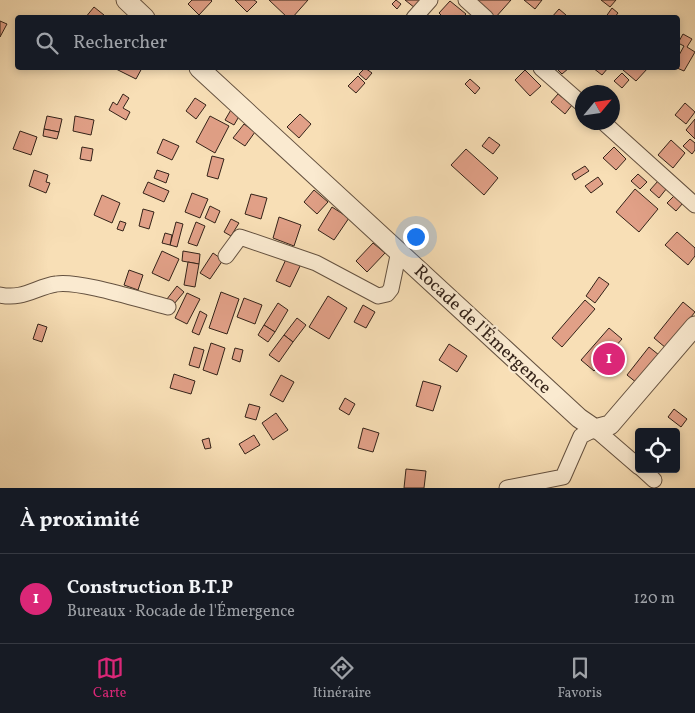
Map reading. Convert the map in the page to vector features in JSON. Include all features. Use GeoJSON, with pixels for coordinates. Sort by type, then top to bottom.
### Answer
{"type":"FeatureCollection","features":[{"type":"Feature","properties":{"kind":"street"},"geometry":{"type":"LineString","coordinates":[[126,0],[142,15]]}},
{"type":"Feature","properties":{"kind":"street"},"geometry":{"type":"LineString","coordinates":[[417,15],[430,0]]}},
{"type":"Feature","properties":{"kind":"street"},"geometry":{"type":"LineString","coordinates":[[466,0],[483,15]]}},
{"type":"Feature","properties":{"kind":"street","name":"Rocade de l'Émergence"},"geometry":{"type":"LineString","coordinates":[[201,70],[579,418],[595,429]]}},
{"type":"Feature","properties":{"kind":"street"},"geometry":{"type":"LineString","coordinates":[[543,70],[575,98]]}},
{"type":"Feature","properties":{"kind":"street"},"geometry":{"type":"LineString","coordinates":[[612,130],[695,205]]}},
{"type":"Feature","properties":{"kind":"street"},"geometry":{"type":"LineString","coordinates":[[226,256],[240,237],[316,263],[378,296],[387,294],[391,289],[398,251]]}},
{"type":"Feature","properties":{"kind":"street"},"geometry":{"type":"LineString","coordinates":[[0,295],[27,295],[55,284],[73,284],[168,307]]}},
{"type":"Feature","properties":{"kind":"street"},"geometry":{"type":"LineString","coordinates":[[507,488],[562,482],[581,436],[595,429],[610,426],[695,326]]}},
{"type":"Feature","properties":{"kind":"street"},"geometry":{"type":"LineString","coordinates":[[595,429],[635,463]]}},
{"type":"Feature","properties":{"kind":"street"},"geometry":{"type":"LineString","coordinates":[[646,473],[654,480]]}},
{"type":"Feature","properties":{"kind":"building"},"geometry":{"type":"Polygon","coordinates":[[[192,0],[212,1],[199,15],[188,4],[192,0]]]}},
{"type":"Feature","properties":{"kind":"building"},"geometry":{"type":"Polygon","coordinates":[[[235,0],[254,0],[257,2],[247,12],[235,0]]]}},
{"type":"Feature","properties":{"kind":"building"},"geometry":{"type":"Polygon","coordinates":[[[269,0],[308,0],[295,15],[285,15],[269,0]]]}},
{"type":"Feature","properties":{"kind":"building"},"geometry":{"type":"Polygon","coordinates":[[[396,0],[401,4],[397,9],[392,4],[396,0]]]}},
{"type":"Feature","properties":{"kind":"building"},"geometry":{"type":"Polygon","coordinates":[[[405,0],[421,0],[415,8],[405,0]]]}},
{"type":"Feature","properties":{"kind":"building"},"geometry":{"type":"Polygon","coordinates":[[[478,0],[511,0],[498,15],[491,15],[476,2],[478,0]]]}},
{"type":"Feature","properties":{"kind":"building"},"geometry":{"type":"Polygon","coordinates":[[[524,0],[542,0],[535,9],[524,0]]]}},
{"type":"Feature","properties":{"kind":"building"},"geometry":{"type":"Polygon","coordinates":[[[601,0],[616,0],[610,7],[601,0]]]}},
{"type":"Feature","properties":{"kind":"building"},"geometry":{"type":"Polygon","coordinates":[[[450,1],[466,14],[441,15],[439,13],[450,1]]]}},
{"type":"Feature","properties":{"kind":"building"},"geometry":{"type":"Polygon","coordinates":[[[94,7],[104,15],[87,15],[94,7]]]}},
{"type":"Feature","properties":{"kind":"building"},"geometry":{"type":"Polygon","coordinates":[[[612,8],[618,13],[616,15],[607,15],[612,8]]]}},
{"type":"Feature","properties":{"kind":"building"},"geometry":{"type":"Polygon","coordinates":[[[559,9],[566,15],[554,15],[559,9]]]}},
{"type":"Feature","properties":{"kind":"building"},"geometry":{"type":"Polygon","coordinates":[[[0,21],[7,24],[0,37],[0,21]]]}},
{"type":"Feature","properties":{"kind":"building"},"geometry":{"type":"Polygon","coordinates":[[[683,34],[692,39],[687,47],[695,52],[684,71],[680,69],[680,53],[684,46],[680,44],[683,34]]]}},
{"type":"Feature","properties":{"kind":"building"},"geometry":{"type":"Polygon","coordinates":[[[118,70],[141,70],[136,79],[118,70]]]}},
{"type":"Feature","properties":{"kind":"building"},"geometry":{"type":"Polygon","coordinates":[[[363,70],[368,70],[372,73],[366,80],[359,74],[363,70]]]}},
{"type":"Feature","properties":{"kind":"building"},"geometry":{"type":"Polygon","coordinates":[[[525,70],[541,86],[530,96],[515,80],[525,70]]]}},
{"type":"Feature","properties":{"kind":"building"},"geometry":{"type":"Polygon","coordinates":[[[558,70],[567,70],[562,74],[558,70]]]}},
{"type":"Feature","properties":{"kind":"building"},"geometry":{"type":"Polygon","coordinates":[[[596,70],[606,70],[602,75],[596,70]]]}},
{"type":"Feature","properties":{"kind":"building"},"geometry":{"type":"Polygon","coordinates":[[[623,70],[646,70],[636,81],[623,70]]]}},
{"type":"Feature","properties":{"kind":"building"},"geometry":{"type":"Polygon","coordinates":[[[622,73],[629,80],[622,88],[614,81],[622,73]]]}},
{"type":"Feature","properties":{"kind":"building"},"geometry":{"type":"Polygon","coordinates":[[[358,76],[365,83],[356,93],[348,86],[358,76]]]}},
{"type":"Feature","properties":{"kind":"building"},"geometry":{"type":"Polygon","coordinates":[[[470,79],[480,88],[475,94],[465,84],[470,79]]]}},
{"type":"Feature","properties":{"kind":"building"},"geometry":{"type":"Polygon","coordinates":[[[123,94],[129,98],[123,108],[130,112],[126,120],[109,110],[113,102],[117,105],[123,94]]]}},
{"type":"Feature","properties":{"kind":"building"},"geometry":{"type":"Polygon","coordinates":[[[558,94],[572,105],[565,114],[551,102],[558,94]]]}},
{"type":"Feature","properties":{"kind":"building"},"geometry":{"type":"Polygon","coordinates":[[[195,98],[206,105],[196,119],[186,111],[195,98]]]}},
{"type":"Feature","properties":{"kind":"building"},"geometry":{"type":"Polygon","coordinates":[[[685,103],[695,112],[686,124],[675,115],[685,103]]]}},
{"type":"Feature","properties":{"kind":"building"},"geometry":{"type":"Polygon","coordinates":[[[232,108],[241,113],[234,125],[225,120],[232,108]]]}},
{"type":"Feature","properties":{"kind":"building"},"geometry":{"type":"Polygon","coordinates":[[[300,114],[311,124],[299,138],[287,127],[300,114]]]}},
{"type":"Feature","properties":{"kind":"building"},"geometry":{"type":"Polygon","coordinates":[[[47,116],[62,119],[59,132],[44,129],[47,116]]]}},
{"type":"Feature","properties":{"kind":"building"},"geometry":{"type":"Polygon","coordinates":[[[75,116],[94,120],[91,135],[73,131],[75,116]]]}},
{"type":"Feature","properties":{"kind":"building"},"geometry":{"type":"Polygon","coordinates":[[[210,116],[229,126],[215,153],[196,142],[210,116]]]}},
{"type":"Feature","properties":{"kind":"building"},"geometry":{"type":"Polygon","coordinates":[[[695,119],[695,139],[686,130],[695,119]]]}},
{"type":"Feature","properties":{"kind":"building"},"geometry":{"type":"Polygon","coordinates":[[[244,124],[255,132],[245,146],[233,138],[244,124]]]}},
{"type":"Feature","properties":{"kind":"building"},"geometry":{"type":"Polygon","coordinates":[[[44,129],[59,132],[57,139],[43,136],[44,129]]]}},
{"type":"Feature","properties":{"kind":"building"},"geometry":{"type":"Polygon","coordinates":[[[20,131],[37,137],[31,155],[13,149],[20,131]]]}},
{"type":"Feature","properties":{"kind":"building"},"geometry":{"type":"Polygon","coordinates":[[[489,137],[500,145],[493,154],[482,146],[489,137]]]}},
{"type":"Feature","properties":{"kind":"building"},"geometry":{"type":"Polygon","coordinates":[[[163,139],[179,146],[172,160],[157,153],[163,139]]]}},
{"type":"Feature","properties":{"kind":"building"},"geometry":{"type":"Polygon","coordinates":[[[690,139],[695,143],[695,150],[692,154],[683,146],[690,139]]]}},
{"type":"Feature","properties":{"kind":"building"},"geometry":{"type":"Polygon","coordinates":[[[671,140],[685,153],[673,168],[658,155],[671,140]]]}},
{"type":"Feature","properties":{"kind":"building"},"geometry":{"type":"Polygon","coordinates":[[[82,147],[93,149],[91,161],[80,159],[82,147]]]}},
{"type":"Feature","properties":{"kind":"building"},"geometry":{"type":"Polygon","coordinates":[[[614,147],[626,159],[616,170],[603,158],[614,147]]]}},
{"type":"Feature","properties":{"kind":"building"},"geometry":{"type":"Polygon","coordinates":[[[466,149],[498,178],[484,195],[451,165],[466,149]]]}},
{"type":"Feature","properties":{"kind":"building"},"geometry":{"type":"Polygon","coordinates":[[[212,156],[224,159],[218,179],[207,176],[212,156]]]}},
{"type":"Feature","properties":{"kind":"building"},"geometry":{"type":"Polygon","coordinates":[[[585,166],[589,171],[575,180],[572,174],[585,166]]]}},
{"type":"Feature","properties":{"kind":"building"},"geometry":{"type":"Polygon","coordinates":[[[34,170],[48,175],[46,182],[50,183],[46,193],[29,186],[34,170]]]}},
{"type":"Feature","properties":{"kind":"building"},"geometry":{"type":"Polygon","coordinates":[[[157,170],[169,174],[166,183],[154,178],[157,170]]]}},
{"type":"Feature","properties":{"kind":"building"},"geometry":{"type":"Polygon","coordinates":[[[638,174],[647,182],[640,189],[631,181],[638,174]]]}},
{"type":"Feature","properties":{"kind":"building"},"geometry":{"type":"Polygon","coordinates":[[[598,177],[603,184],[591,193],[585,186],[598,177]]]}},
{"type":"Feature","properties":{"kind":"building"},"geometry":{"type":"Polygon","coordinates":[[[658,181],[667,188],[659,198],[650,190],[658,181]]]}},
{"type":"Feature","properties":{"kind":"building"},"geometry":{"type":"Polygon","coordinates":[[[148,182],[169,191],[164,202],[143,193],[148,182]]]}},
{"type":"Feature","properties":{"kind":"building"},"geometry":{"type":"Polygon","coordinates":[[[635,189],[658,209],[639,232],[616,212],[635,189]]]}},
{"type":"Feature","properties":{"kind":"building"},"geometry":{"type":"Polygon","coordinates":[[[314,190],[328,202],[317,214],[304,202],[314,190]]]}},
{"type":"Feature","properties":{"kind":"building"},"geometry":{"type":"Polygon","coordinates":[[[192,193],[208,199],[200,218],[185,212],[192,193]]]}},
{"type":"Feature","properties":{"kind":"building"},"geometry":{"type":"Polygon","coordinates":[[[251,194],[267,198],[261,219],[245,214],[251,194]]]}},
{"type":"Feature","properties":{"kind":"building"},"geometry":{"type":"Polygon","coordinates":[[[102,195],[120,203],[112,223],[94,215],[102,195]]]}},
{"type":"Feature","properties":{"kind":"building"},"geometry":{"type":"Polygon","coordinates":[[[674,196],[683,203],[676,211],[667,203],[674,196]]]}},
{"type":"Feature","properties":{"kind":"building"},"geometry":{"type":"Polygon","coordinates":[[[210,206],[220,211],[215,223],[205,218],[210,206]]]}},
{"type":"Feature","properties":{"kind":"building"},"geometry":{"type":"Polygon","coordinates":[[[332,207],[349,218],[334,240],[318,230],[332,207]]]}},
{"type":"Feature","properties":{"kind":"building"},"geometry":{"type":"Polygon","coordinates":[[[143,209],[154,212],[149,229],[139,226],[143,209]]]}},
{"type":"Feature","properties":{"kind":"building"},"geometry":{"type":"Polygon","coordinates":[[[279,217],[301,225],[294,246],[273,238],[279,217]]]}},
{"type":"Feature","properties":{"kind":"building"},"geometry":{"type":"Polygon","coordinates":[[[231,219],[239,223],[231,236],[224,232],[231,219]]]}},
{"type":"Feature","properties":{"kind":"building"},"geometry":{"type":"Polygon","coordinates":[[[120,221],[126,223],[123,231],[117,229],[120,221]]]}},
{"type":"Feature","properties":{"kind":"building"},"geometry":{"type":"Polygon","coordinates":[[[176,222],[183,224],[177,247],[170,245],[176,222]]]}},
{"type":"Feature","properties":{"kind":"building"},"geometry":{"type":"Polygon","coordinates":[[[196,222],[205,226],[197,246],[188,243],[196,222]]]}},
{"type":"Feature","properties":{"kind":"building"},"geometry":{"type":"Polygon","coordinates":[[[677,232],[695,248],[695,256],[688,265],[665,245],[677,232]]]}},
{"type":"Feature","properties":{"kind":"building"},"geometry":{"type":"Polygon","coordinates":[[[165,233],[172,235],[170,245],[162,243],[165,233]]]}},
{"type":"Feature","properties":{"kind":"building"},"geometry":{"type":"Polygon","coordinates":[[[373,243],[385,253],[367,272],[356,261],[373,243]]]}},
{"type":"Feature","properties":{"kind":"building"},"geometry":{"type":"Polygon","coordinates":[[[162,251],[179,259],[169,281],[152,273],[162,251]]]}},
{"type":"Feature","properties":{"kind":"building"},"geometry":{"type":"Polygon","coordinates":[[[183,251],[200,254],[199,264],[182,261],[183,251]]]}},
{"type":"Feature","properties":{"kind":"building"},"geometry":{"type":"Polygon","coordinates":[[[213,253],[223,260],[210,279],[200,273],[213,253]]]}},
{"type":"Feature","properties":{"kind":"building"},"geometry":{"type":"Polygon","coordinates":[[[287,257],[301,264],[290,287],[276,281],[287,257]]]}},
{"type":"Feature","properties":{"kind":"building"},"geometry":{"type":"Polygon","coordinates":[[[188,262],[199,264],[195,287],[184,285],[188,262]]]}},
{"type":"Feature","properties":{"kind":"building"},"geometry":{"type":"Polygon","coordinates":[[[129,270],[143,275],[138,290],[124,285],[129,270]]]}},
{"type":"Feature","properties":{"kind":"building"},"geometry":{"type":"Polygon","coordinates":[[[599,277],[609,284],[595,303],[586,296],[599,277]]]}},
{"type":"Feature","properties":{"kind":"building"},"geometry":{"type":"Polygon","coordinates":[[[177,286],[184,292],[174,304],[167,299],[177,286]]]}},
{"type":"Feature","properties":{"kind":"building"},"geometry":{"type":"Polygon","coordinates":[[[221,292],[239,299],[227,334],[209,328],[221,292]]]}},
{"type":"Feature","properties":{"kind":"building"},"geometry":{"type":"Polygon","coordinates":[[[187,293],[200,299],[187,324],[175,318],[187,293]]]}},
{"type":"Feature","properties":{"kind":"building"},"geometry":{"type":"Polygon","coordinates":[[[328,296],[347,308],[329,339],[309,327],[328,296]]]}},
{"type":"Feature","properties":{"kind":"building"},"geometry":{"type":"Polygon","coordinates":[[[244,298],[262,305],[255,324],[237,317],[244,298]]]}},
{"type":"Feature","properties":{"kind":"building"},"geometry":{"type":"Polygon","coordinates":[[[585,300],[595,309],[562,347],[552,338],[585,300]]]}},
{"type":"Feature","properties":{"kind":"building"},"geometry":{"type":"Polygon","coordinates":[[[683,302],[695,312],[666,348],[654,338],[683,302]]]}},
{"type":"Feature","properties":{"kind":"building"},"geometry":{"type":"Polygon","coordinates":[[[278,303],[288,310],[275,332],[264,325],[278,303]]]}},
{"type":"Feature","properties":{"kind":"building"},"geometry":{"type":"Polygon","coordinates":[[[363,305],[375,312],[366,328],[354,322],[363,305]]]}},
{"type":"Feature","properties":{"kind":"building"},"geometry":{"type":"Polygon","coordinates":[[[200,311],[207,315],[199,335],[192,332],[200,311]]]}},
{"type":"Feature","properties":{"kind":"building"},"geometry":{"type":"Polygon","coordinates":[[[297,318],[306,325],[293,342],[284,335],[297,318]]]}},
{"type":"Feature","properties":{"kind":"building"},"geometry":{"type":"Polygon","coordinates":[[[38,324],[47,327],[42,342],[33,339],[38,324]]]}},
{"type":"Feature","properties":{"kind":"building"},"geometry":{"type":"Polygon","coordinates":[[[264,325],[275,332],[268,342],[258,335],[264,325]]]}},
{"type":"Feature","properties":{"kind":"building"},"geometry":{"type":"Polygon","coordinates":[[[609,328],[622,339],[594,371],[581,360],[609,328]]]}},
{"type":"Feature","properties":{"kind":"building"},"geometry":{"type":"Polygon","coordinates":[[[284,335],[293,342],[279,362],[269,355],[284,335]]]}},
{"type":"Feature","properties":{"kind":"building"},"geometry":{"type":"Polygon","coordinates":[[[211,343],[225,348],[217,375],[203,370],[211,343]]]}},
{"type":"Feature","properties":{"kind":"building"},"geometry":{"type":"Polygon","coordinates":[[[449,344],[467,356],[457,372],[439,360],[449,344]]]}},
{"type":"Feature","properties":{"kind":"building"},"geometry":{"type":"Polygon","coordinates":[[[194,347],[204,350],[199,368],[189,365],[194,347]]]}},
{"type":"Feature","properties":{"kind":"building"},"geometry":{"type":"Polygon","coordinates":[[[649,347],[659,355],[637,383],[627,375],[649,347]]]}},
{"type":"Feature","properties":{"kind":"building"},"geometry":{"type":"Polygon","coordinates":[[[235,348],[243,350],[240,362],[232,359],[235,348]]]}},
{"type":"Feature","properties":{"kind":"building"},"geometry":{"type":"Polygon","coordinates":[[[174,374],[195,381],[191,394],[170,388],[174,374]]]}},
{"type":"Feature","properties":{"kind":"building"},"geometry":{"type":"Polygon","coordinates":[[[281,375],[294,382],[283,402],[270,395],[281,375]]]}},
{"type":"Feature","properties":{"kind":"building"},"geometry":{"type":"Polygon","coordinates":[[[423,381],[441,386],[433,411],[416,406],[423,381]]]}},
{"type":"Feature","properties":{"kind":"building"},"geometry":{"type":"Polygon","coordinates":[[[345,398],[355,404],[349,415],[339,409],[345,398]]]}},
{"type":"Feature","properties":{"kind":"building"},"geometry":{"type":"Polygon","coordinates":[[[249,404],[260,407],[256,420],[245,417],[249,404]]]}},
{"type":"Feature","properties":{"kind":"building"},"geometry":{"type":"Polygon","coordinates":[[[674,409],[687,419],[681,427],[668,417],[674,409]]]}},
{"type":"Feature","properties":{"kind":"building"},"geometry":{"type":"Polygon","coordinates":[[[276,413],[288,430],[273,440],[262,423],[276,413]]]}},
{"type":"Feature","properties":{"kind":"building"},"geometry":{"type":"Polygon","coordinates":[[[363,428],[379,433],[373,452],[358,448],[363,428]]]}},
{"type":"Feature","properties":{"kind":"building"},"geometry":{"type":"Polygon","coordinates":[[[254,435],[260,445],[245,454],[239,444],[254,435]]]}},
{"type":"Feature","properties":{"kind":"building"},"geometry":{"type":"Polygon","coordinates":[[[209,438],[211,448],[205,449],[202,440],[209,438]]]}},
{"type":"Feature","properties":{"kind":"building"},"geometry":{"type":"Polygon","coordinates":[[[406,469],[426,471],[424,488],[404,488],[406,469]]]}},
{"type":"Feature","properties":{"kind":"place","name":"Construction B.T.P"},"geometry":{"type":"Point","coordinates":[609,359]}}]}
